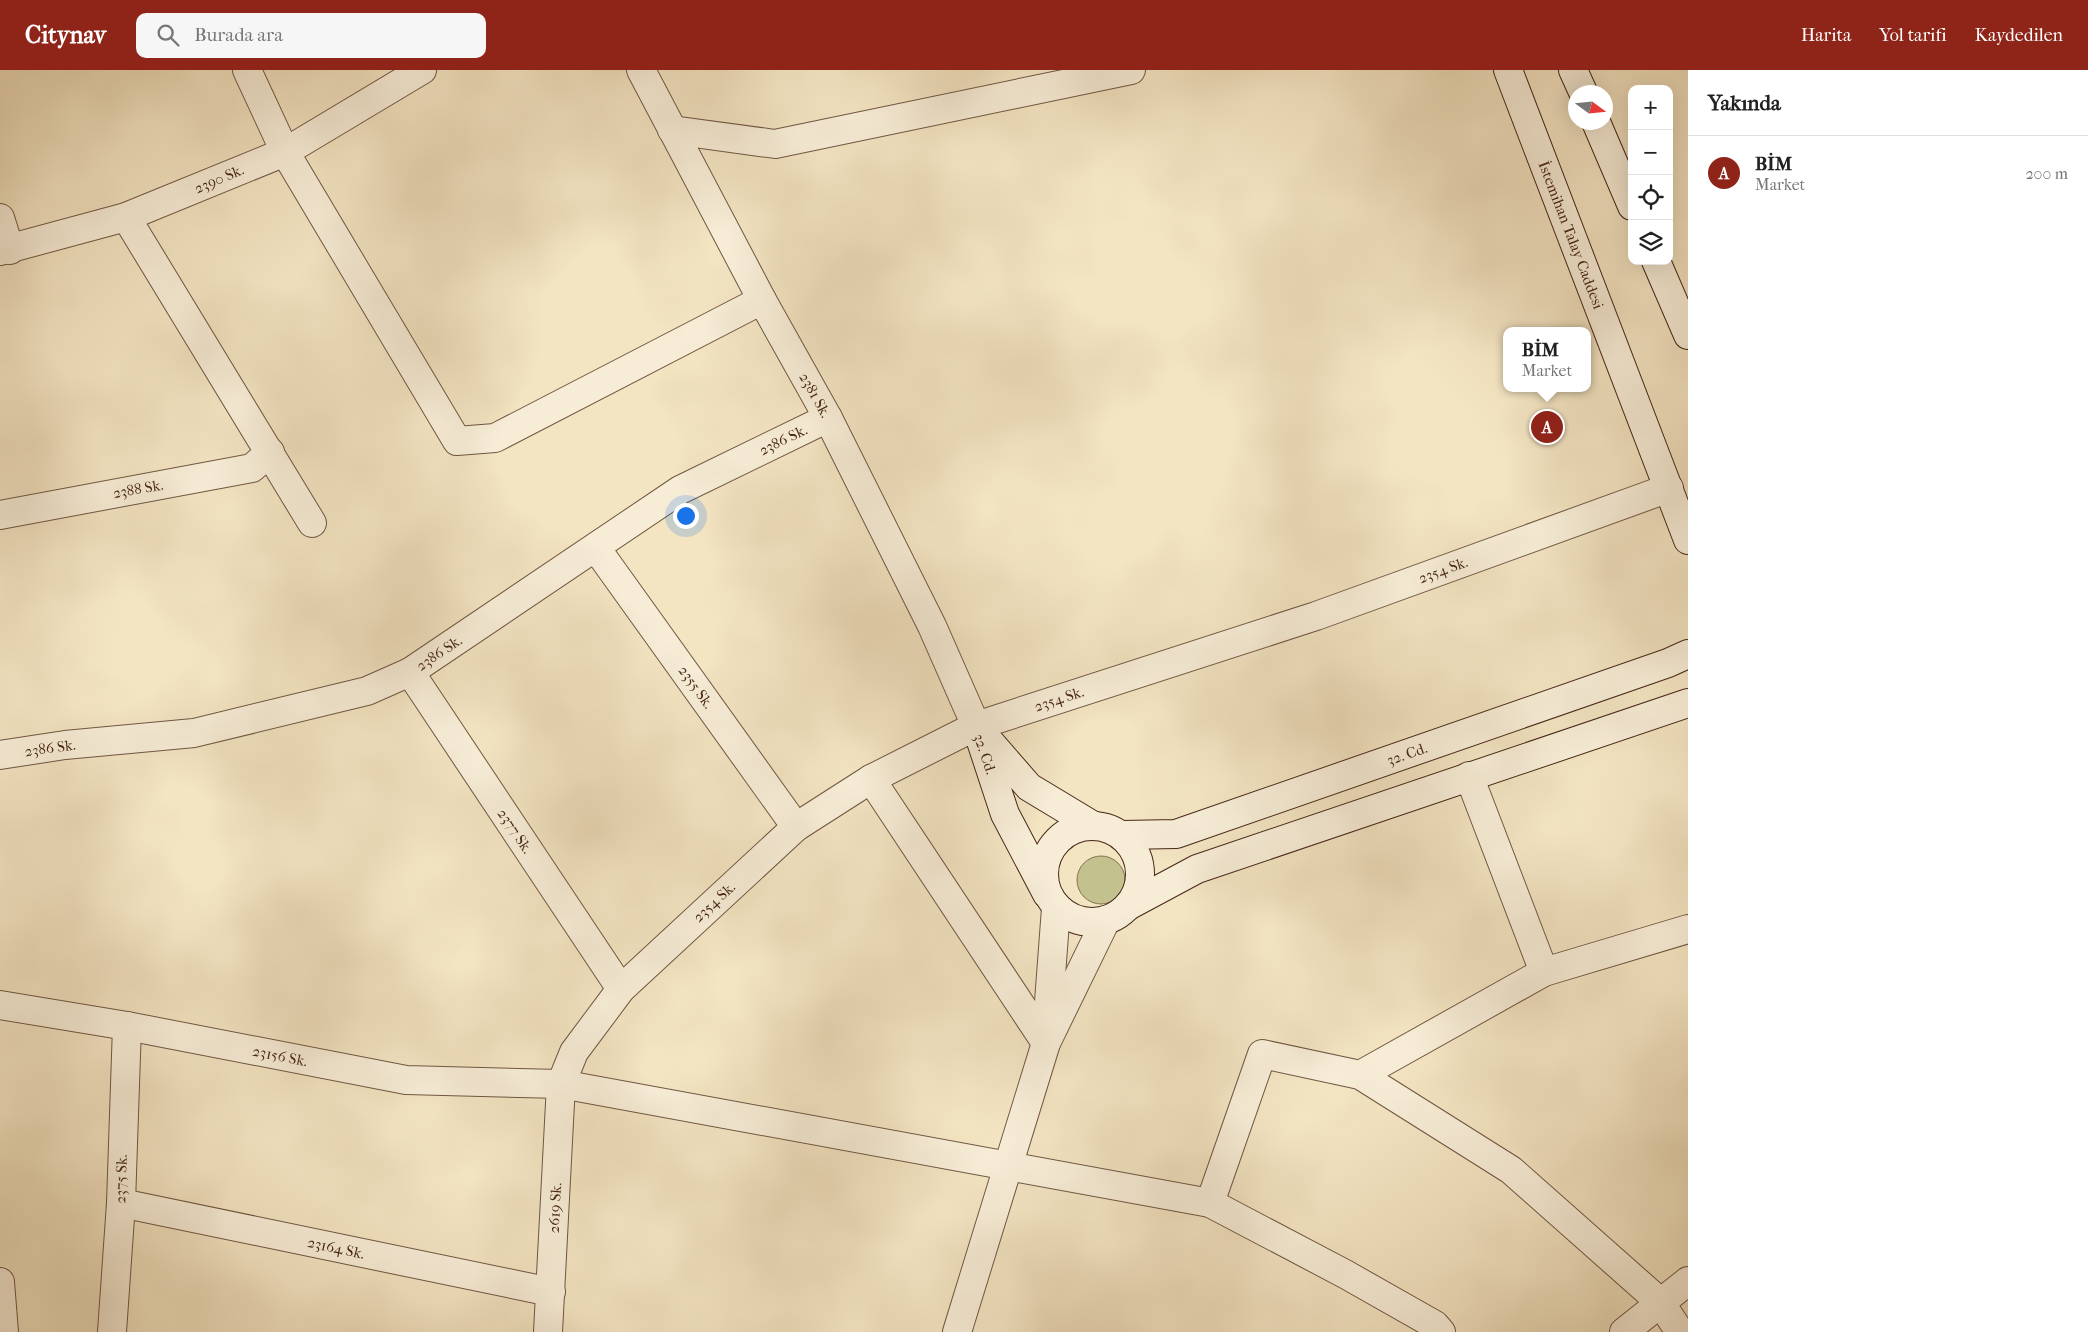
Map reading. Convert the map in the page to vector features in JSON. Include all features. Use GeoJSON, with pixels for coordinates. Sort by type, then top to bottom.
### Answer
{"type":"FeatureCollection","features":[{"type":"Feature","properties":{"kind":"street"},"geometry":{"type":"LineString","coordinates":[[247,70],[285,152],[457,441],[495,438],[762,300]]}},
{"type":"Feature","properties":{"kind":"street","name":"2390 Sk."},"geometry":{"type":"LineString","coordinates":[[5,250],[126,218],[285,152],[422,70]]}},
{"type":"Feature","properties":{"kind":"street","name":"2381 Sk."},"geometry":{"type":"LineString","coordinates":[[641,70],[762,300],[828,418],[932,626],[976,726]]}},
{"type":"Feature","properties":{"kind":"street","name":"İstemihan Talay Caddesi"},"geometry":{"type":"LineString","coordinates":[[1508,70],[1688,540]]}},
{"type":"Feature","properties":{"kind":"street"},"geometry":{"type":"LineString","coordinates":[[1573,70],[1580,85]]}},
{"type":"Feature","properties":{"kind":"street"},"geometry":{"type":"LineString","coordinates":[[672,130],[775,144],[1122,71]]}},
{"type":"Feature","properties":{"kind":"street"},"geometry":{"type":"LineString","coordinates":[[1599,130],[1628,197]]}},
{"type":"Feature","properties":{"kind":"street"},"geometry":{"type":"LineString","coordinates":[[0,218],[5,250]]}},
{"type":"Feature","properties":{"kind":"street"},"geometry":{"type":"LineString","coordinates":[[126,218],[312,523]]}},
{"type":"Feature","properties":{"kind":"street"},"geometry":{"type":"LineString","coordinates":[[1658,265],[1688,335]]}},
{"type":"Feature","properties":{"kind":"street","name":"2386 Sk."},"geometry":{"type":"LineString","coordinates":[[0,755],[65,745],[194,733],[367,691],[410,672],[680,490],[828,418]]}},
{"type":"Feature","properties":{"kind":"street","name":"2388 Sk."},"geometry":{"type":"LineString","coordinates":[[0,514],[252,468],[270,452]]}},
{"type":"Feature","properties":{"kind":"street","name":"2354 Sk."},"geometry":{"type":"LineString","coordinates":[[561,1084],[574,1052],[621,989],[796,827],[870,779],[976,726],[1316,616],[1669,488]]}},
{"type":"Feature","properties":{"kind":"street","name":"2355 Sk."},"geometry":{"type":"LineString","coordinates":[[596,548],[796,827]]}},
{"type":"Feature","properties":{"kind":"street","name":"32. Cd."},"geometry":{"type":"LineString","coordinates":[[1122,835],[1176,834],[1668,663],[1688,654]]}},
{"type":"Feature","properties":{"kind":"street","name":"2377 Sk."},"geometry":{"type":"LineString","coordinates":[[410,672],[621,989]]}},
{"type":"Feature","properties":{"kind":"street"},"geometry":{"type":"LineString","coordinates":[[957,1332],[1046,1043],[1117,913],[1137,893],[1140,877],[1138,861],[1132,847],[1122,835],[1108,828],[1092,825],[1062,836],[1051,847],[1045,862],[1043,879],[1052,901],[1069,917],[1085,922],[1117,913],[1198,870],[1469,776],[1688,703]]}},
{"type":"Feature","properties":{"kind":"street","name":"32. Cd."},"geometry":{"type":"LineString","coordinates":[[976,726],[1029,787],[1092,825]]}},
{"type":"Feature","properties":{"kind":"street","name":"32. Cd."},"geometry":{"type":"LineString","coordinates":[[976,726],[1005,814],[1052,901]]}},
{"type":"Feature","properties":{"kind":"street"},"geometry":{"type":"LineString","coordinates":[[1469,776],[1544,972]]}},
{"type":"Feature","properties":{"kind":"street"},"geometry":{"type":"LineString","coordinates":[[870,779],[1046,1043]]}},
{"type":"Feature","properties":{"kind":"street"},"geometry":{"type":"LineString","coordinates":[[1046,1043],[1052,901]]}},
{"type":"Feature","properties":{"kind":"street"},"geometry":{"type":"LineString","coordinates":[[1360,1075],[1544,972],[1688,929]]}},
{"type":"Feature","properties":{"kind":"street","name":"23156 Sk."},"geometry":{"type":"LineString","coordinates":[[0,1005],[126,1026],[406,1080],[561,1084],[1008,1168],[1210,1203],[1344,1274],[1435,1325],[1441,1332]]}},
{"type":"Feature","properties":{"kind":"street","name":"2375 Sk."},"geometry":{"type":"LineString","coordinates":[[112,1332],[121,1204],[126,1026]]}},
{"type":"Feature","properties":{"kind":"street"},"geometry":{"type":"LineString","coordinates":[[1210,1203],[1262,1054],[1360,1075],[1510,1170],[1660,1302],[1680,1332]]}},
{"type":"Feature","properties":{"kind":"street","name":"2619 Sk."},"geometry":{"type":"LineString","coordinates":[[548,1332],[561,1084]]}},
{"type":"Feature","properties":{"kind":"street","name":"23164 Sk."},"geometry":{"type":"LineString","coordinates":[[121,1204],[551,1292]]}},
{"type":"Feature","properties":{"kind":"street"},"geometry":{"type":"LineString","coordinates":[[1624,1332],[1688,1281]]}},
{"type":"Feature","properties":{"kind":"street"},"geometry":{"type":"LineString","coordinates":[[0,1282],[4,1332]]}},
{"type":"Feature","properties":{"kind":"shaded area"},"geometry":{"type":"Polygon","coordinates":[[[1101,856],[1110,858],[1118,863],[1123,871],[1125,880],[1123,889],[1118,897],[1110,902],[1101,904],[1092,902],[1084,897],[1079,889],[1077,880],[1079,871],[1084,863],[1092,858],[1101,856]]]}},
{"type":"Feature","properties":{"kind":"place","name":"BİM"},"geometry":{"type":"Point","coordinates":[1547,427]}}]}
